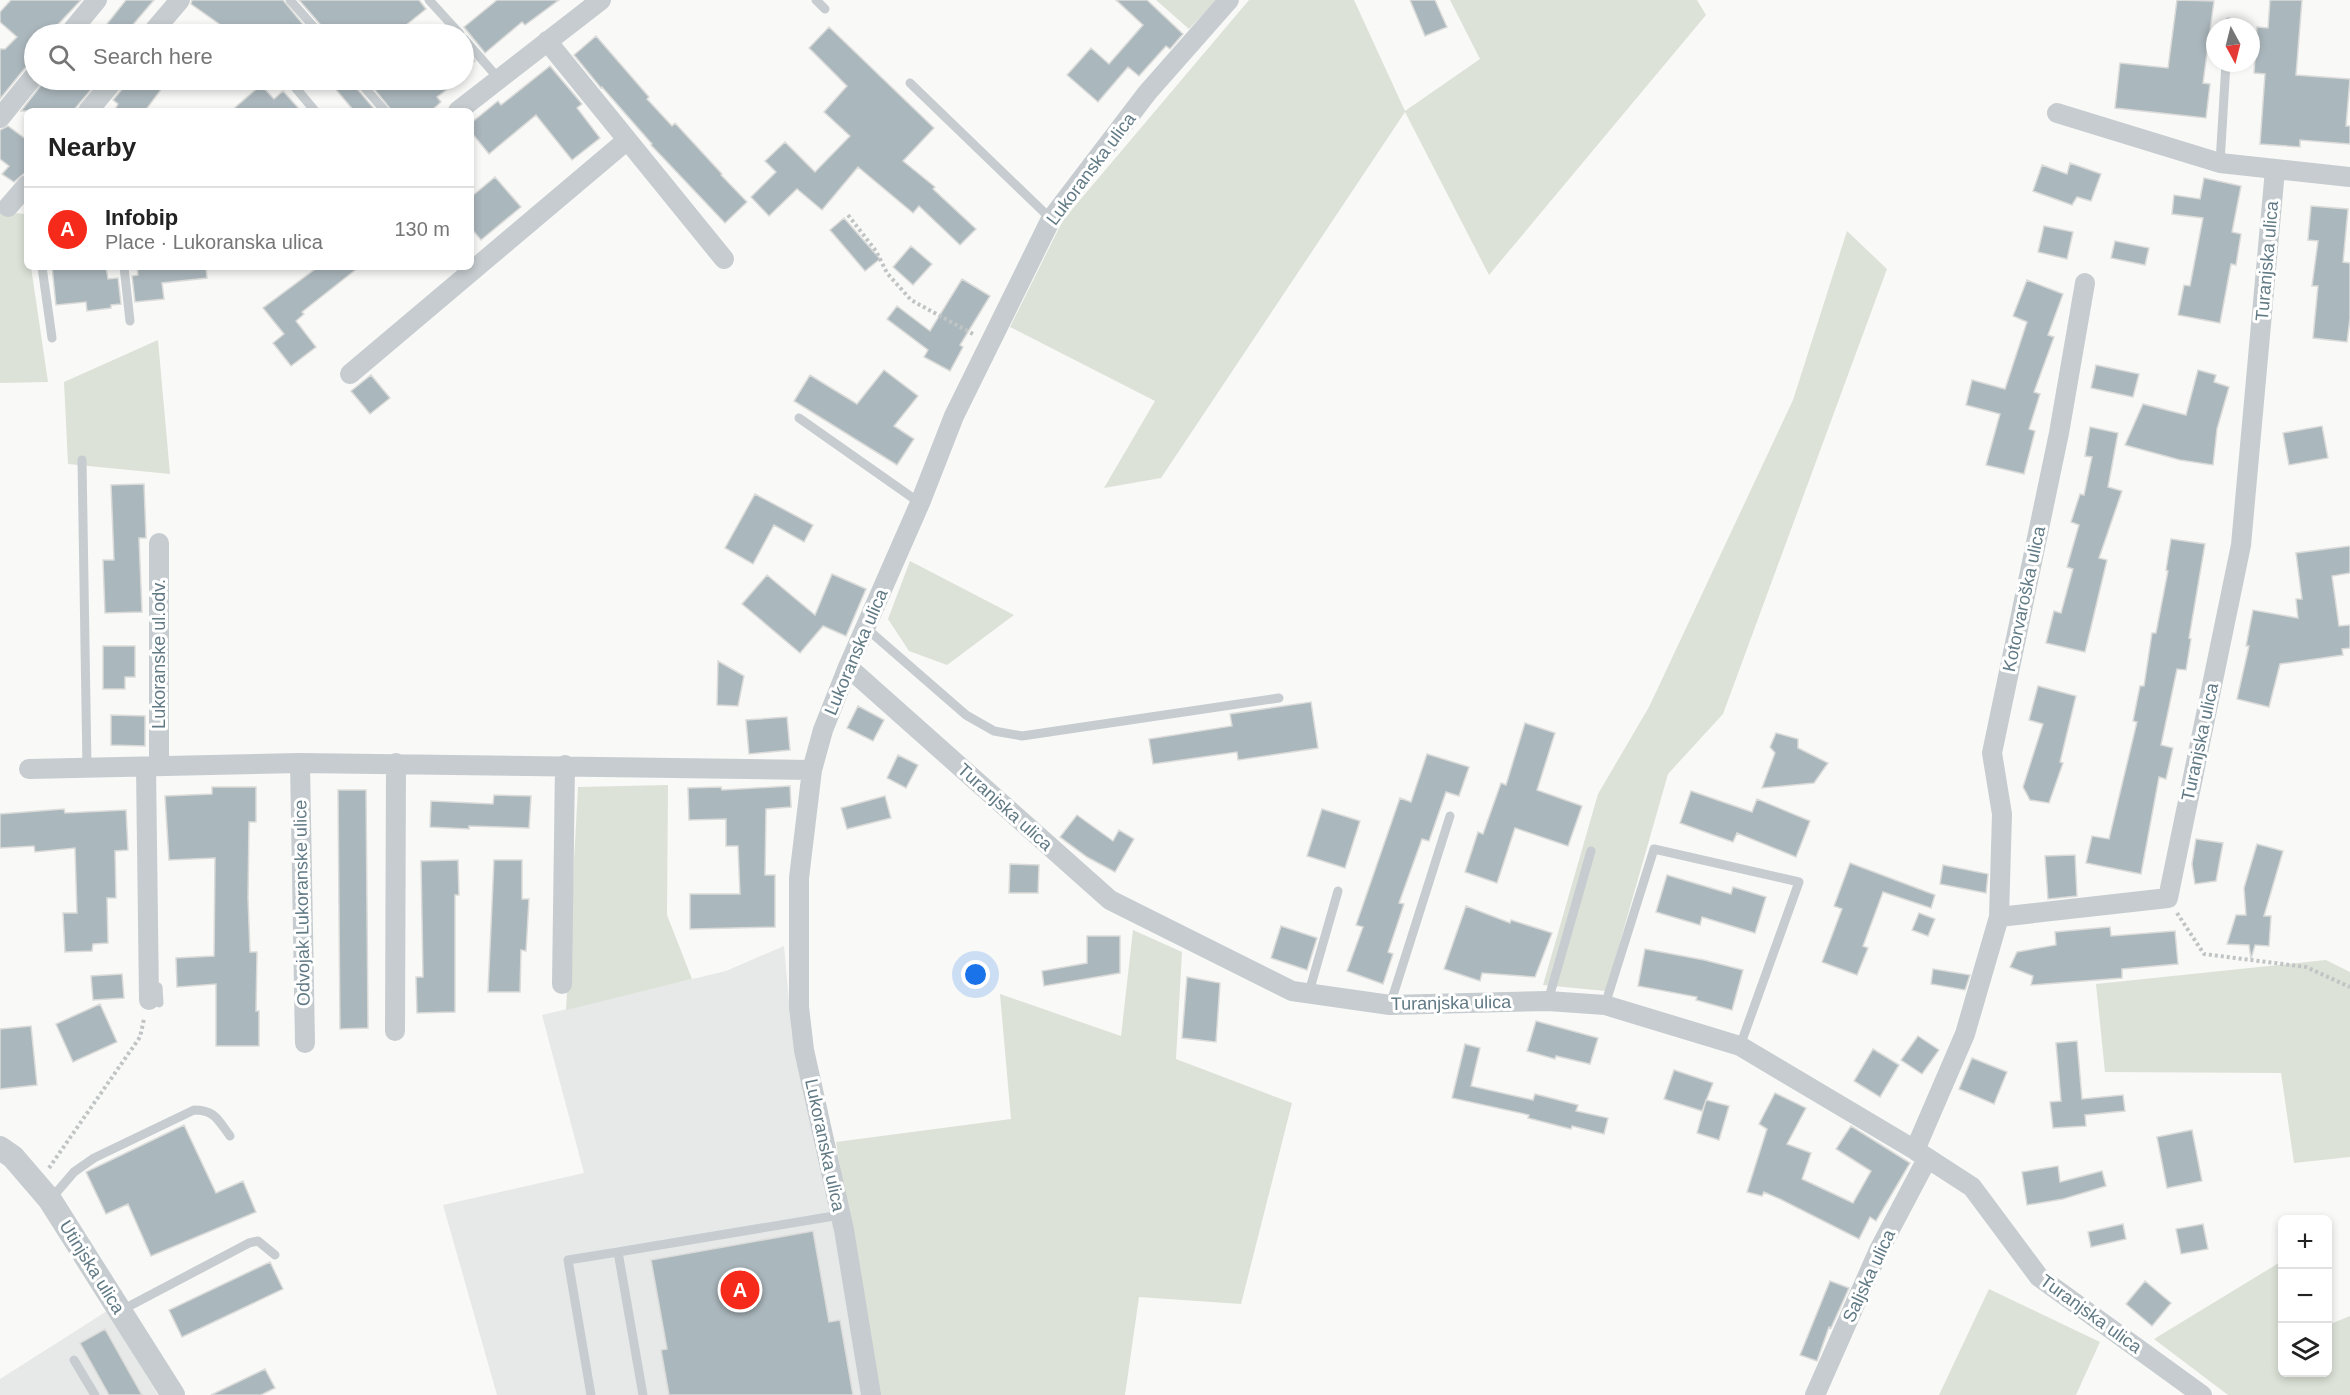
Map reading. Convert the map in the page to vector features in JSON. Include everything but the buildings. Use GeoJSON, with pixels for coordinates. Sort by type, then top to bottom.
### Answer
{"type":"FeatureCollection","features":[{"type":"Feature","properties":{"kind":"street"},"geometry":{"type":"LineString","coordinates":[[77,24],[97,0]]}},
{"type":"Feature","properties":{"kind":"street"},"geometry":{"type":"LineString","coordinates":[[160,24],[180,0]]}},
{"type":"Feature","properties":{"kind":"street"},"geometry":{"type":"LineString","coordinates":[[462,108],[601,0]]}},
{"type":"Feature","properties":{"kind":"street","name":"Lukoranska ulica"},"geometry":{"type":"LineString","coordinates":[[871,1395],[840,1215],[804,1050],[799,1007],[798,878],[812,770],[823,730],[848,667],[920,503],[954,416],[1051,219],[1147,93],[1229,0]]}},
{"type":"Feature","properties":{"kind":"street"},"geometry":{"type":"LineString","coordinates":[[547,41],[724,259]]}},
{"type":"Feature","properties":{"kind":"street"},"geometry":{"type":"LineString","coordinates":[[0,118],[24,88]]}},
{"type":"Feature","properties":{"kind":"street"},"geometry":{"type":"LineString","coordinates":[[91,108],[106,90]]}},
{"type":"Feature","properties":{"kind":"street"},"geometry":{"type":"LineString","coordinates":[[2057,113],[2220,163],[2350,177]]}},
{"type":"Feature","properties":{"kind":"street"},"geometry":{"type":"LineString","coordinates":[[474,269],[626,141]]}},
{"type":"Feature","properties":{"kind":"street","name":"Turanjska ulica"},"geometry":{"type":"LineString","coordinates":[[2168,898],[2241,545],[2275,170]]}},
{"type":"Feature","properties":{"kind":"street"},"geometry":{"type":"LineString","coordinates":[[12,208],[24,190]]}},
{"type":"Feature","properties":{"kind":"street"},"geometry":{"type":"LineString","coordinates":[[350,374],[473,270]]}},
{"type":"Feature","properties":{"kind":"street","name":"Kotorvaroška ulica"},"geometry":{"type":"LineString","coordinates":[[1999,917],[2002,814],[1992,753],[2059,433],[2085,283]]}},
{"type":"Feature","properties":{"kind":"street","name":"Lukoranske ul.odv."},"geometry":{"type":"LineString","coordinates":[[153,766],[159,543]]}},
{"type":"Feature","properties":{"kind":"street","name":"Turanjska ulica"},"geometry":{"type":"LineString","coordinates":[[848,667],[1110,900],[1292,991],[1390,1005],[1548,1001],[1605,1005],[1740,1046],[1972,1187],[2039,1277],[2202,1395]]}},
{"type":"Feature","properties":{"kind":"street","name":"Odvojak Lukoranske ulice"},"geometry":{"type":"LineString","coordinates":[[300,763],[305,1043]]}},
{"type":"Feature","properties":{"kind":"street"},"geometry":{"type":"LineString","coordinates":[[29,769],[396,763],[812,770]]}},
{"type":"Feature","properties":{"kind":"street"},"geometry":{"type":"LineString","coordinates":[[395,1031],[396,763]]}},
{"type":"Feature","properties":{"kind":"street"},"geometry":{"type":"LineString","coordinates":[[562,984],[565,765]]}},
{"type":"Feature","properties":{"kind":"street"},"geometry":{"type":"LineString","coordinates":[[153,766],[154,1002]]}},
{"type":"Feature","properties":{"kind":"street"},"geometry":{"type":"LineString","coordinates":[[1921,1154],[1965,1034],[1999,917],[2168,898]]}},
{"type":"Feature","properties":{"kind":"street","name":"Utinjska ulica"},"geometry":{"type":"LineString","coordinates":[[0,1148],[13,1157],[43,1193],[173,1395]]}},
{"type":"Feature","properties":{"kind":"street","name":"Saljska ulica"},"geometry":{"type":"LineString","coordinates":[[1815,1395],[1921,1154]]}},
{"type":"Feature","properties":{"kind":"lane"},"geometry":{"type":"LineString","coordinates":[[290,0],[311,24]]}},
{"type":"Feature","properties":{"kind":"lane"},"geometry":{"type":"LineString","coordinates":[[429,0],[451,24]]}},
{"type":"Feature","properties":{"kind":"lane"},"geometry":{"type":"LineString","coordinates":[[816,0],[825,9]]}},
{"type":"Feature","properties":{"kind":"lane"},"geometry":{"type":"LineString","coordinates":[[474,50],[499,79]]}},
{"type":"Feature","properties":{"kind":"lane"},"geometry":{"type":"LineString","coordinates":[[2220,163],[2225,72]]}},
{"type":"Feature","properties":{"kind":"lane"},"geometry":{"type":"LineString","coordinates":[[910,83],[1051,219]]}},
{"type":"Feature","properties":{"kind":"lane"},"geometry":{"type":"LineString","coordinates":[[297,90],[312,108]]}},
{"type":"Feature","properties":{"kind":"lane"},"geometry":{"type":"LineString","coordinates":[[367,90],[382,108]]}},
{"type":"Feature","properties":{"kind":"lane"},"geometry":{"type":"LineString","coordinates":[[42,270],[52,338]]}},
{"type":"Feature","properties":{"kind":"lane"},"geometry":{"type":"LineString","coordinates":[[124,270],[130,321]]}},
{"type":"Feature","properties":{"kind":"lane"},"geometry":{"type":"LineString","coordinates":[[800,418],[920,503]]}},
{"type":"Feature","properties":{"kind":"lane"},"geometry":{"type":"LineString","coordinates":[[82,460],[87,768]]}},
{"type":"Feature","properties":{"kind":"lane"},"geometry":{"type":"LineString","coordinates":[[866,628],[966,715],[994,731],[1022,736],[1279,698]]}},
{"type":"Feature","properties":{"kind":"lane"},"geometry":{"type":"LineString","coordinates":[[1390,1005],[1450,816]]}},
{"type":"Feature","properties":{"kind":"lane"},"geometry":{"type":"LineString","coordinates":[[1605,1005],[1654,849],[1799,882],[1740,1046]]}},
{"type":"Feature","properties":{"kind":"lane"},"geometry":{"type":"LineString","coordinates":[[1548,1001],[1591,851]]}},
{"type":"Feature","properties":{"kind":"lane"},"geometry":{"type":"LineString","coordinates":[[1309,992],[1338,891]]}},
{"type":"Feature","properties":{"kind":"lane"},"geometry":{"type":"LineString","coordinates":[[43,1193],[94,1158],[194,1110],[205,1110],[213,1114],[230,1136]]}},
{"type":"Feature","properties":{"kind":"lane"},"geometry":{"type":"LineString","coordinates":[[591,1395],[568,1260],[840,1215]]}},
{"type":"Feature","properties":{"kind":"lane"},"geometry":{"type":"LineString","coordinates":[[119,1311],[249,1243],[258,1241],[275,1255]]}},
{"type":"Feature","properties":{"kind":"lane"},"geometry":{"type":"LineString","coordinates":[[618,1252],[643,1395]]}},
{"type":"Feature","properties":{"kind":"lane"},"geometry":{"type":"LineString","coordinates":[[74,1360],[94,1395]]}},
{"type":"Feature","properties":{"kind":"path"},"geometry":{"type":"LineString","coordinates":[[848,215],[876,250],[887,273],[910,300],[990,343]]}},
{"type":"Feature","properties":{"kind":"path"},"geometry":{"type":"LineString","coordinates":[[2168,898],[2204,954],[2306,967],[2350,987]]}},
{"type":"Feature","properties":{"kind":"path"},"geometry":{"type":"LineString","coordinates":[[43,1193],[140,1037],[154,1002]]}},
{"type":"Feature","properties":{"kind":"shaded area"},"geometry":{"type":"Polygon","coordinates":[[[1156,0],[1217,0],[1189,29],[1156,0]]]}},
{"type":"Feature","properties":{"kind":"shaded area"},"geometry":{"type":"Polygon","coordinates":[[[1249,0],[1354,0],[1405,111],[1480,59],[1450,0],[1697,0],[1706,15],[1489,275],[1405,112],[1161,478],[1104,488],[1155,401],[1010,327],[1063,220],[1249,0]]]}},
{"type":"Feature","properties":{"kind":"shaded area"},"geometry":{"type":"Polygon","coordinates":[[[0,211],[24,214],[24,270],[31,270],[48,382],[0,383],[0,211]]]}},
{"type":"Feature","properties":{"kind":"shaded area"},"geometry":{"type":"Polygon","coordinates":[[[1847,231],[1887,269],[1723,714],[1668,774],[1606,991],[1543,985],[1598,794],[1649,707],[1793,400],[1847,231]]]}},
{"type":"Feature","properties":{"kind":"shaded area"},"geometry":{"type":"Polygon","coordinates":[[[158,340],[170,474],[68,464],[64,382],[158,340]]]}},
{"type":"Feature","properties":{"kind":"shaded area"},"geometry":{"type":"Polygon","coordinates":[[[910,561],[1014,615],[947,665],[909,651],[888,619],[910,561]]]}},
{"type":"Feature","properties":{"kind":"shaded area"},"geometry":{"type":"Polygon","coordinates":[[[668,785],[667,915],[692,979],[566,1010],[578,787],[668,785]]]}},
{"type":"Feature","properties":{"kind":"shaded area"},"geometry":{"type":"Polygon","coordinates":[[[1133,930],[1182,952],[1176,1059],[1292,1103],[1241,1304],[1139,1297],[1125,1395],[878,1395],[836,1142],[1011,1119],[1000,994],[1121,1036],[1133,930]]]}},
{"type":"Feature","properties":{"kind":"shaded area"},"geometry":{"type":"Polygon","coordinates":[[[784,946],[792,1034],[830,1204],[861,1395],[497,1395],[443,1205],[584,1173],[542,1015],[726,971],[784,946]]]}},
{"type":"Feature","properties":{"kind":"shaded area"},"geometry":{"type":"Polygon","coordinates":[[[2326,960],[2350,972],[2350,1157],[2294,1163],[2281,1073],[2105,1072],[2096,984],[2326,960]]]}},
{"type":"Feature","properties":{"kind":"shaded area"},"geometry":{"type":"Polygon","coordinates":[[[2278,1263],[2278,1377],[2332,1377],[2332,1323],[2350,1316],[2350,1395],[2228,1395],[2154,1339],[2278,1263]]]}},
{"type":"Feature","properties":{"kind":"shaded area"},"geometry":{"type":"Polygon","coordinates":[[[1989,1289],[2100,1342],[2076,1395],[1939,1395],[1989,1289]]]}},
{"type":"Feature","properties":{"kind":"shaded area"},"geometry":{"type":"Polygon","coordinates":[[[107,1311],[158,1395],[0,1395],[0,1379],[107,1311]]]}},
{"type":"Feature","properties":{"kind":"place","name":"Infobip"},"geometry":{"type":"Point","coordinates":[740,1290]}}]}
